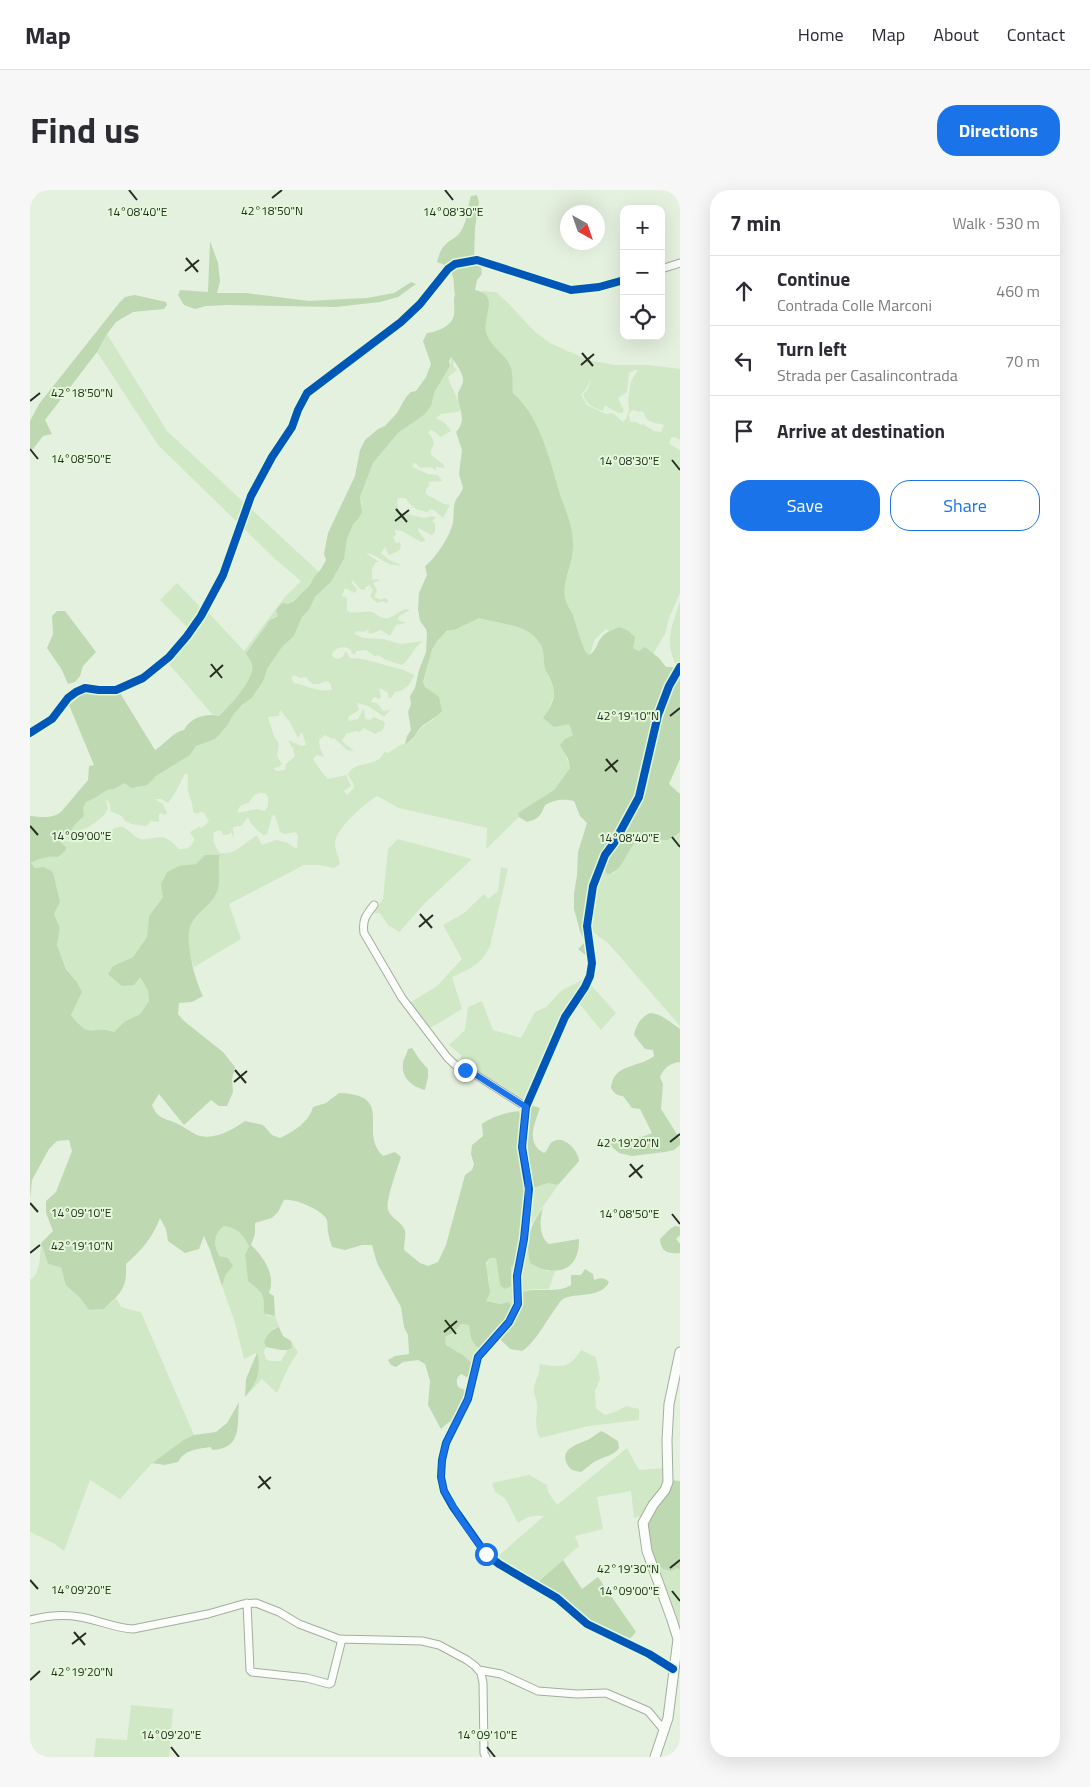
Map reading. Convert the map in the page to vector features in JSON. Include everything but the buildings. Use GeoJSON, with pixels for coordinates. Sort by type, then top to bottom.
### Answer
{"type":"FeatureCollection","features":[{"type":"Feature","properties":{"kind":"street"},"geometry":{"type":"LineString","coordinates":[[30,732],[52,719],[68,698],[76,692],[85,688],[116,690],[144,678],[168,657],[187,636],[201,616],[223,575],[251,496],[272,457],[292,427],[298,410],[308,393],[401,322],[420,304],[448,268],[455,264],[477,260],[571,290],[599,287],[620,281]]}},
{"type":"Feature","properties":{"kind":"street"},"geometry":{"type":"LineString","coordinates":[[665,268],[680,263]]}},
{"type":"Feature","properties":{"kind":"street"},"geometry":{"type":"LineString","coordinates":[[673,1669],[650,1654],[587,1624],[556,1598],[499,1564],[486,1554],[462,1521],[444,1491],[441,1477],[446,1443],[468,1399],[478,1357],[509,1322],[518,1304],[517,1276],[524,1239],[528,1189],[522,1147],[526,1107],[565,1017],[590,976],[592,963],[587,926],[594,886],[605,855],[614,843],[639,797],[658,715],[669,686],[680,667]]}},
{"type":"Feature","properties":{"kind":"street"},"geometry":{"type":"LineString","coordinates":[[374,905],[364,916],[364,933],[402,998],[428,1034],[454,1064],[476,1075],[526,1107]]}},
{"type":"Feature","properties":{"kind":"street"},"geometry":{"type":"LineString","coordinates":[[655,1757],[668,1718],[678,1639],[647,1551],[643,1523],[653,1505],[665,1490],[668,1482],[667,1440],[669,1404],[680,1352]]}},
{"type":"Feature","properties":{"kind":"street"},"geometry":{"type":"LineString","coordinates":[[30,1620],[53,1616],[70,1616],[133,1629],[208,1614],[247,1603],[262,1604],[299,1624],[342,1639],[422,1641],[439,1645],[467,1660],[479,1670],[501,1674],[538,1691],[577,1694],[606,1693],[648,1711],[664,1730]]}},
{"type":"Feature","properties":{"kind":"street"},"geometry":{"type":"LineString","coordinates":[[247,1603],[252,1672],[307,1678],[329,1684],[331,1683],[342,1639]]}},
{"type":"Feature","properties":{"kind":"street"},"geometry":{"type":"LineString","coordinates":[[479,1670],[483,1683],[484,1754],[486,1757]]}},
{"type":"Feature","properties":{"kind":"green space"},"geometry":{"type":"Polygon","coordinates":[[[477,195],[479,202],[475,228],[474,259],[448,266],[437,262],[444,246],[461,231],[465,223],[471,196],[477,195]]]}},
{"type":"Feature","properties":{"kind":"green space"},"geometry":{"type":"Polygon","coordinates":[[[210,241],[218,263],[220,281],[217,293],[246,293],[309,301],[367,298],[394,293],[411,282],[416,284],[398,297],[380,302],[336,307],[227,305],[206,306],[195,309],[184,305],[178,295],[180,290],[208,292],[210,241]]]}},
{"type":"Feature","properties":{"kind":"green space"},"geometry":{"type":"Polygon","coordinates":[[[475,263],[481,267],[482,274],[477,280],[475,290],[483,293],[489,302],[485,326],[486,332],[493,345],[511,366],[513,393],[523,403],[538,429],[570,524],[573,548],[565,595],[585,651],[589,655],[594,651],[605,634],[619,627],[627,630],[635,637],[633,648],[639,651],[645,647],[659,658],[666,667],[677,667],[650,730],[641,782],[636,798],[601,863],[589,891],[585,918],[589,958],[578,949],[585,942],[574,909],[578,852],[587,823],[580,816],[574,801],[570,800],[556,801],[545,805],[539,816],[527,822],[519,817],[518,813],[554,790],[570,768],[568,759],[560,745],[565,739],[573,735],[569,724],[554,727],[543,718],[552,704],[554,690],[545,668],[541,645],[534,636],[520,628],[479,618],[456,629],[447,631],[437,641],[432,650],[423,682],[425,687],[439,697],[442,711],[422,726],[412,739],[405,744],[411,730],[408,712],[411,704],[410,696],[415,688],[426,652],[427,633],[420,621],[418,610],[419,593],[427,575],[425,566],[446,540],[452,527],[455,502],[463,488],[459,474],[462,450],[456,432],[462,422],[458,393],[463,379],[451,357],[449,361],[450,366],[434,393],[431,406],[424,415],[398,433],[373,463],[360,497],[362,511],[359,518],[353,524],[347,539],[344,559],[331,582],[315,597],[309,610],[302,617],[294,636],[282,647],[267,669],[263,681],[252,698],[243,704],[233,715],[227,726],[215,739],[196,746],[190,755],[156,776],[147,785],[131,788],[125,783],[114,789],[107,790],[86,802],[83,808],[84,816],[70,833],[58,837],[60,842],[66,847],[65,851],[58,857],[44,858],[31,863],[35,868],[44,867],[52,871],[54,876],[60,902],[54,914],[60,928],[57,945],[66,969],[77,982],[82,992],[71,1015],[83,1028],[88,1030],[114,1032],[124,1022],[140,1014],[149,1001],[148,990],[140,977],[134,985],[122,986],[108,974],[113,966],[133,957],[147,937],[149,916],[163,897],[161,884],[167,872],[179,866],[196,864],[205,855],[220,855],[218,889],[212,900],[193,921],[190,928],[189,947],[193,969],[203,996],[192,1002],[179,1003],[178,1014],[223,1052],[235,1067],[232,1079],[233,1092],[227,1106],[219,1106],[211,1100],[184,1125],[159,1094],[152,1105],[154,1110],[162,1117],[179,1124],[197,1135],[216,1136],[245,1121],[263,1125],[272,1135],[280,1138],[295,1130],[304,1122],[313,1107],[326,1103],[339,1093],[356,1095],[367,1100],[372,1107],[373,1136],[376,1146],[383,1156],[395,1152],[401,1157],[390,1192],[388,1210],[404,1228],[404,1250],[420,1263],[428,1266],[438,1262],[446,1245],[465,1175],[472,1170],[474,1164],[471,1154],[472,1145],[483,1136],[482,1124],[500,1115],[519,1111],[521,1117],[519,1148],[526,1191],[518,1261],[511,1267],[511,1286],[505,1289],[500,1285],[496,1258],[490,1258],[486,1263],[490,1293],[486,1301],[500,1304],[509,1302],[513,1309],[503,1325],[480,1349],[473,1342],[469,1325],[461,1324],[453,1333],[445,1337],[446,1345],[463,1355],[473,1364],[470,1379],[461,1374],[457,1378],[458,1387],[468,1393],[454,1422],[449,1422],[441,1429],[428,1405],[430,1381],[425,1364],[418,1360],[403,1362],[396,1367],[391,1365],[388,1360],[395,1356],[409,1354],[408,1335],[404,1327],[401,1307],[377,1263],[372,1245],[362,1245],[345,1250],[332,1247],[327,1220],[320,1212],[308,1206],[284,1200],[278,1212],[272,1218],[255,1223],[255,1234],[251,1245],[268,1267],[271,1280],[269,1293],[274,1296],[275,1316],[265,1314],[262,1295],[248,1281],[245,1255],[249,1246],[239,1232],[229,1227],[224,1226],[220,1229],[215,1240],[219,1256],[228,1258],[233,1266],[226,1274],[222,1286],[204,1236],[199,1249],[185,1253],[168,1241],[166,1229],[160,1218],[146,1243],[126,1264],[122,1290],[104,1309],[89,1310],[80,1298],[66,1285],[61,1267],[48,1264],[41,1243],[53,1231],[46,1213],[46,1201],[56,1192],[72,1151],[69,1140],[57,1141],[49,1149],[32,1180],[30,1199],[30,816],[46,817],[58,814],[88,780],[89,766],[94,765],[69,705],[86,691],[104,695],[120,693],[155,750],[177,733],[184,730],[195,719],[209,715],[219,716],[235,699],[246,684],[252,670],[246,653],[270,620],[278,616],[276,610],[282,603],[288,604],[294,601],[310,585],[326,560],[324,554],[328,533],[355,476],[360,450],[365,440],[378,429],[385,426],[397,413],[406,397],[411,392],[416,391],[426,377],[431,364],[423,341],[427,333],[440,330],[448,325],[454,314],[455,294],[451,272],[456,267],[475,263]]]}},
{"type":"Feature","properties":{"kind":"green space"},"geometry":{"type":"Polygon","coordinates":[[[481,291],[496,292],[535,332],[550,343],[588,360],[614,365],[649,365],[680,369],[680,440],[675,437],[671,438],[669,444],[680,450],[680,593],[669,618],[665,634],[653,654],[633,648],[619,627],[609,631],[606,629],[595,639],[589,656],[585,651],[565,595],[573,549],[573,536],[570,524],[538,429],[523,403],[513,393],[510,366],[486,336],[485,325],[489,306],[486,297],[481,291]],[[638,370],[629,373],[627,392],[618,398],[624,411],[622,413],[618,413],[606,406],[603,411],[588,403],[583,394],[588,389],[591,379],[581,395],[587,405],[606,414],[613,413],[623,422],[628,414],[628,399],[632,379],[638,370]],[[632,410],[629,414],[630,422],[643,424],[654,431],[661,432],[664,425],[650,421],[642,411],[632,410]]]}},
{"type":"Feature","properties":{"kind":"green space"},"geometry":{"type":"Polygon","coordinates":[[[135,295],[166,302],[167,305],[164,309],[133,312],[116,322],[97,352],[45,420],[52,434],[43,436],[33,449],[30,449],[30,421],[39,404],[120,302],[125,297],[135,295]]]}},
{"type":"Feature","properties":{"kind":"green space"},"geometry":{"type":"Polygon","coordinates":[[[107,334],[167,431],[319,572],[300,596],[288,604],[278,616],[274,617],[266,625],[246,653],[252,663],[250,676],[241,692],[219,716],[212,714],[169,664],[196,629],[207,611],[244,651],[285,597],[301,581],[274,558],[158,445],[97,352],[107,334]]]}},
{"type":"Feature","properties":{"kind":"green space"},"geometry":{"type":"Polygon","coordinates":[[[451,357],[454,361],[453,366],[457,370],[448,377],[460,410],[441,414],[436,418],[445,423],[451,431],[441,437],[432,430],[428,432],[434,443],[431,455],[443,464],[445,468],[436,467],[436,471],[431,467],[420,468],[414,463],[412,467],[428,474],[438,475],[442,481],[428,482],[430,485],[426,489],[426,494],[444,504],[450,505],[443,518],[434,510],[429,510],[428,512],[421,511],[412,506],[406,498],[398,498],[399,512],[424,518],[432,516],[436,518],[432,521],[435,523],[435,532],[432,535],[418,528],[418,531],[426,541],[421,542],[402,531],[395,530],[396,535],[393,537],[396,543],[400,542],[399,551],[389,555],[385,547],[381,553],[389,560],[401,565],[386,563],[366,553],[379,562],[376,562],[372,569],[372,579],[380,580],[373,583],[377,590],[374,597],[381,600],[385,598],[388,600],[387,603],[382,601],[377,603],[370,596],[373,590],[369,585],[365,590],[360,589],[353,581],[351,582],[357,589],[355,593],[345,588],[342,596],[347,598],[347,611],[350,612],[372,612],[380,617],[387,618],[405,609],[410,610],[399,616],[398,620],[406,623],[396,625],[390,636],[381,630],[371,634],[367,632],[370,629],[363,632],[358,631],[354,634],[364,638],[383,639],[401,644],[423,641],[402,665],[386,660],[378,655],[375,656],[366,650],[356,651],[354,655],[349,649],[342,647],[335,650],[332,654],[333,657],[338,659],[343,657],[346,651],[350,658],[363,659],[404,670],[414,675],[407,686],[395,692],[391,698],[388,697],[388,693],[379,689],[381,697],[379,699],[374,697],[371,702],[377,703],[383,711],[390,710],[384,717],[368,706],[357,703],[359,710],[348,717],[349,721],[358,719],[364,708],[365,719],[370,720],[374,717],[385,722],[383,730],[375,734],[364,728],[360,732],[355,731],[346,734],[342,741],[354,751],[347,750],[334,738],[332,739],[325,735],[319,740],[324,757],[317,755],[313,759],[328,779],[346,775],[351,786],[344,791],[347,795],[354,788],[348,775],[351,770],[360,765],[377,761],[384,752],[388,753],[400,745],[410,742],[420,729],[434,719],[431,692],[425,687],[423,682],[435,644],[439,638],[451,630],[479,618],[520,628],[535,637],[540,643],[543,649],[544,663],[554,689],[549,709],[569,724],[573,735],[565,739],[564,751],[570,768],[554,790],[518,813],[519,817],[486,849],[487,828],[399,808],[377,796],[365,804],[339,832],[335,844],[340,864],[334,868],[320,865],[304,865],[229,904],[241,939],[194,967],[190,957],[188,941],[191,923],[216,895],[220,856],[170,871],[163,880],[163,897],[149,916],[147,937],[133,957],[113,966],[140,976],[148,990],[149,1001],[140,1014],[124,1022],[114,1032],[106,1030],[86,1031],[71,1015],[82,992],[66,968],[57,945],[60,928],[54,914],[60,902],[54,876],[52,871],[44,867],[35,868],[31,863],[44,858],[58,857],[66,847],[60,842],[58,836],[77,824],[84,816],[83,808],[86,802],[107,790],[114,789],[125,783],[147,784],[156,776],[190,755],[196,746],[223,731],[233,715],[243,704],[252,698],[267,669],[282,647],[294,636],[302,617],[309,610],[315,597],[331,582],[344,559],[347,539],[353,523],[359,518],[362,503],[360,497],[373,463],[398,433],[424,415],[450,366],[451,357]],[[294,675],[291,678],[294,683],[317,689],[332,690],[330,683],[326,681],[312,684],[306,677],[300,678],[294,675]],[[280,710],[279,716],[268,717],[274,736],[279,744],[277,756],[282,764],[279,767],[273,768],[276,771],[285,770],[286,764],[295,756],[294,746],[292,748],[288,740],[302,746],[306,745],[302,732],[298,738],[290,722],[280,710]],[[185,774],[168,803],[161,799],[155,799],[163,804],[167,813],[165,815],[160,813],[159,822],[150,821],[145,826],[125,821],[122,816],[110,811],[110,804],[106,799],[108,809],[100,819],[85,829],[73,832],[76,835],[73,839],[64,840],[77,842],[101,836],[113,829],[122,827],[138,838],[161,837],[171,841],[179,849],[189,847],[194,839],[190,832],[199,827],[202,828],[209,821],[204,813],[200,812],[197,814],[193,812],[188,791],[187,774],[185,774]],[[265,793],[254,795],[248,803],[240,806],[237,813],[257,809],[265,811],[268,806],[268,797],[265,793]],[[275,815],[272,816],[267,834],[263,835],[258,831],[248,817],[241,826],[233,827],[234,838],[230,830],[230,834],[224,835],[220,830],[214,832],[213,838],[215,846],[220,853],[231,852],[240,848],[257,835],[262,845],[276,840],[286,842],[297,849],[298,835],[295,832],[285,834],[280,832],[275,815]]]}},
{"type":"Feature","properties":{"kind":"green space"},"geometry":{"type":"Polygon","coordinates":[[[177,583],[203,610],[190,630],[160,600],[177,583]]]}},
{"type":"Feature","properties":{"kind":"green space"},"geometry":{"type":"Polygon","coordinates":[[[680,602],[680,663],[677,667],[671,650],[670,635],[680,602]]]}},
{"type":"Feature","properties":{"kind":"green space"},"geometry":{"type":"Polygon","coordinates":[[[57,611],[65,611],[96,652],[83,666],[80,676],[75,682],[68,684],[62,670],[47,648],[53,634],[52,616],[57,611]]]}},
{"type":"Feature","properties":{"kind":"green space"},"geometry":{"type":"Polygon","coordinates":[[[680,674],[680,759],[669,784],[680,794],[680,832],[668,840],[661,840],[647,834],[640,838],[630,849],[618,868],[607,874],[604,867],[628,823],[663,710],[680,674]]]}},
{"type":"Feature","properties":{"kind":"green space"},"geometry":{"type":"Polygon","coordinates":[[[680,832],[680,1026],[609,944],[590,930],[596,887],[604,867],[613,874],[637,839],[642,836],[650,834],[672,839],[680,832]]]}},
{"type":"Feature","properties":{"kind":"green space"},"geometry":{"type":"Polygon","coordinates":[[[398,839],[472,859],[426,902],[399,932],[388,925],[380,913],[372,913],[383,899],[388,849],[398,839]]]}},
{"type":"Feature","properties":{"kind":"green space"},"geometry":{"type":"Polygon","coordinates":[[[501,867],[508,869],[490,946],[479,962],[470,969],[452,977],[462,1009],[427,1030],[408,1004],[437,986],[462,959],[443,925],[464,913],[484,894],[488,899],[498,891],[501,867]]]}},
{"type":"Feature","properties":{"kind":"green space"},"geometry":{"type":"Polygon","coordinates":[[[588,977],[528,1097],[521,1101],[457,1064],[462,1056],[449,1045],[465,1030],[468,1007],[482,1001],[493,1030],[521,1038],[535,1012],[546,1007],[562,990],[588,977]]]}},
{"type":"Feature","properties":{"kind":"green space"},"geometry":{"type":"Polygon","coordinates":[[[590,984],[616,1013],[601,1030],[577,1001],[590,984]]]}},
{"type":"Feature","properties":{"kind":"green space"},"geometry":{"type":"Polygon","coordinates":[[[650,1013],[662,1016],[680,1029],[680,1062],[668,1066],[660,1077],[663,1084],[661,1109],[680,1139],[680,1145],[674,1150],[632,1156],[619,1153],[606,1142],[635,1138],[652,1133],[640,1109],[632,1108],[623,1096],[611,1089],[611,1086],[618,1072],[649,1060],[654,1056],[653,1050],[645,1049],[634,1035],[639,1022],[650,1013]]]}},
{"type":"Feature","properties":{"kind":"green space"},"geometry":{"type":"Polygon","coordinates":[[[412,1048],[428,1069],[425,1090],[412,1084],[404,1074],[404,1060],[408,1049],[412,1048]]]}},
{"type":"Feature","properties":{"kind":"green space"},"geometry":{"type":"Polygon","coordinates":[[[532,1102],[533,1106],[540,1108],[533,1132],[533,1138],[538,1149],[544,1153],[552,1142],[562,1140],[574,1149],[579,1161],[558,1185],[548,1183],[530,1189],[523,1141],[532,1102]]]}},
{"type":"Feature","properties":{"kind":"green space"},"geometry":{"type":"Polygon","coordinates":[[[548,1183],[558,1185],[531,1224],[530,1189],[548,1183]]]}},
{"type":"Feature","properties":{"kind":"green space"},"geometry":{"type":"Polygon","coordinates":[[[543,1208],[541,1232],[545,1241],[549,1244],[579,1239],[575,1259],[564,1269],[548,1270],[530,1263],[528,1241],[535,1220],[543,1208]]]}},
{"type":"Feature","properties":{"kind":"green space"},"geometry":{"type":"Polygon","coordinates":[[[224,1226],[236,1230],[247,1242],[249,1246],[245,1255],[248,1281],[262,1294],[264,1299],[263,1307],[267,1316],[275,1316],[279,1327],[274,1328],[264,1342],[266,1359],[281,1361],[287,1350],[291,1348],[291,1341],[298,1352],[288,1368],[277,1393],[262,1379],[246,1396],[255,1383],[258,1359],[256,1353],[244,1359],[235,1323],[222,1286],[226,1274],[215,1248],[214,1240],[224,1226]]]}},
{"type":"Feature","properties":{"kind":"green space"},"geometry":{"type":"Polygon","coordinates":[[[675,1226],[680,1227],[680,1235],[676,1239],[680,1244],[680,1253],[666,1251],[662,1247],[660,1239],[675,1226]]]}},
{"type":"Feature","properties":{"kind":"green space"},"geometry":{"type":"Polygon","coordinates":[[[41,1243],[48,1264],[61,1266],[67,1285],[89,1310],[104,1309],[116,1298],[121,1307],[141,1312],[194,1435],[185,1439],[152,1463],[120,1499],[90,1480],[64,1551],[55,1544],[30,1532],[30,1280],[38,1269],[41,1243]]]}},
{"type":"Feature","properties":{"kind":"green space"},"geometry":{"type":"Polygon","coordinates":[[[527,1247],[530,1263],[547,1271],[555,1271],[549,1289],[531,1289],[522,1292],[521,1283],[527,1247]]]}},
{"type":"Feature","properties":{"kind":"green space"},"geometry":{"type":"Polygon","coordinates":[[[490,1258],[496,1258],[500,1285],[511,1286],[511,1267],[518,1261],[517,1296],[513,1309],[508,1303],[500,1304],[486,1301],[489,1288],[487,1267],[490,1258]]]}},
{"type":"Feature","properties":{"kind":"green space"},"geometry":{"type":"Polygon","coordinates":[[[585,1269],[593,1274],[594,1280],[602,1278],[609,1282],[600,1291],[563,1299],[535,1339],[522,1351],[510,1349],[500,1339],[521,1305],[522,1292],[566,1288],[571,1285],[571,1275],[581,1275],[585,1269]]]}},
{"type":"Feature","properties":{"kind":"green space"},"geometry":{"type":"Polygon","coordinates":[[[461,1324],[469,1325],[473,1341],[480,1349],[473,1364],[463,1355],[446,1345],[445,1337],[453,1333],[461,1324]]]}},
{"type":"Feature","properties":{"kind":"green space"},"geometry":{"type":"Polygon","coordinates":[[[279,1327],[283,1336],[291,1341],[292,1348],[281,1350],[266,1347],[264,1342],[268,1335],[279,1327]]]}},
{"type":"Feature","properties":{"kind":"green space"},"geometry":{"type":"Polygon","coordinates":[[[581,1350],[596,1357],[600,1379],[595,1391],[596,1408],[605,1415],[626,1406],[639,1409],[639,1420],[589,1426],[540,1438],[537,1429],[537,1403],[534,1393],[539,1373],[539,1364],[563,1366],[572,1361],[581,1350]]]}},
{"type":"Feature","properties":{"kind":"green space"},"geometry":{"type":"Polygon","coordinates":[[[257,1353],[259,1371],[253,1387],[245,1397],[246,1379],[257,1353]]]}},
{"type":"Feature","properties":{"kind":"green space"},"geometry":{"type":"Polygon","coordinates":[[[239,1402],[238,1426],[234,1440],[229,1445],[222,1449],[212,1450],[211,1447],[192,1450],[184,1454],[178,1462],[164,1465],[152,1463],[185,1439],[194,1435],[216,1432],[227,1423],[239,1402]]]}},
{"type":"Feature","properties":{"kind":"green space"},"geometry":{"type":"Polygon","coordinates":[[[601,1431],[618,1441],[619,1448],[617,1451],[596,1461],[581,1472],[571,1469],[565,1458],[568,1450],[601,1431]]]}},
{"type":"Feature","properties":{"kind":"green space"},"geometry":{"type":"Polygon","coordinates":[[[627,1448],[639,1470],[665,1468],[664,1483],[644,1515],[634,1518],[631,1491],[597,1497],[603,1529],[575,1536],[579,1546],[536,1584],[495,1559],[544,1516],[530,1516],[518,1523],[505,1498],[495,1492],[492,1483],[529,1475],[547,1485],[548,1492],[557,1505],[627,1448]]]}},
{"type":"Feature","properties":{"kind":"green space"},"geometry":{"type":"Polygon","coordinates":[[[671,1480],[680,1481],[680,1570],[677,1568],[671,1571],[663,1569],[656,1563],[651,1552],[647,1529],[652,1513],[671,1480]]]}},
{"type":"Feature","properties":{"kind":"green space"},"geometry":{"type":"Polygon","coordinates":[[[563,1560],[582,1589],[598,1577],[636,1632],[630,1639],[605,1627],[602,1632],[536,1584],[563,1560]]]}},
{"type":"Feature","properties":{"kind":"green space"},"geometry":{"type":"Polygon","coordinates":[[[656,1563],[663,1569],[677,1568],[680,1570],[680,1626],[656,1563]]]}},
{"type":"Feature","properties":{"kind":"green space"},"geometry":{"type":"Polygon","coordinates":[[[131,1705],[173,1709],[169,1757],[94,1757],[96,1738],[127,1740],[131,1705]]]}},
{"type":"Feature","properties":{"kind":"cycle path"},"geometry":{"type":"LineString","coordinates":[[30,733],[52,719],[68,698],[76,692],[85,688],[116,690],[143,678],[169,657],[201,616],[223,575],[251,496],[272,457],[292,427],[307,393],[401,322],[420,304],[448,269],[455,264],[477,260],[571,290],[599,287],[620,281]]}},
{"type":"Feature","properties":{"kind":"cycle path"},"geometry":{"type":"LineString","coordinates":[[673,1669],[649,1654],[587,1624],[557,1598],[499,1564],[486,1554],[453,1507],[444,1491],[441,1477],[446,1443],[468,1399],[478,1357],[509,1322],[518,1304],[517,1276],[524,1239],[529,1189],[522,1147],[526,1107],[565,1017],[590,976],[592,963],[587,926],[593,886],[605,855],[614,843],[639,797],[658,715],[669,686],[680,667]]}},
{"type":"Feature","properties":{"kind":"route"},"geometry":{"type":"LineString","coordinates":[[465,1070],[526,1107],[522,1147],[528,1179],[528,1202],[517,1276],[518,1304],[516,1312],[509,1322],[478,1357],[468,1399],[446,1443],[442,1460],[441,1477],[444,1491],[462,1521],[486,1554]]}}]}
